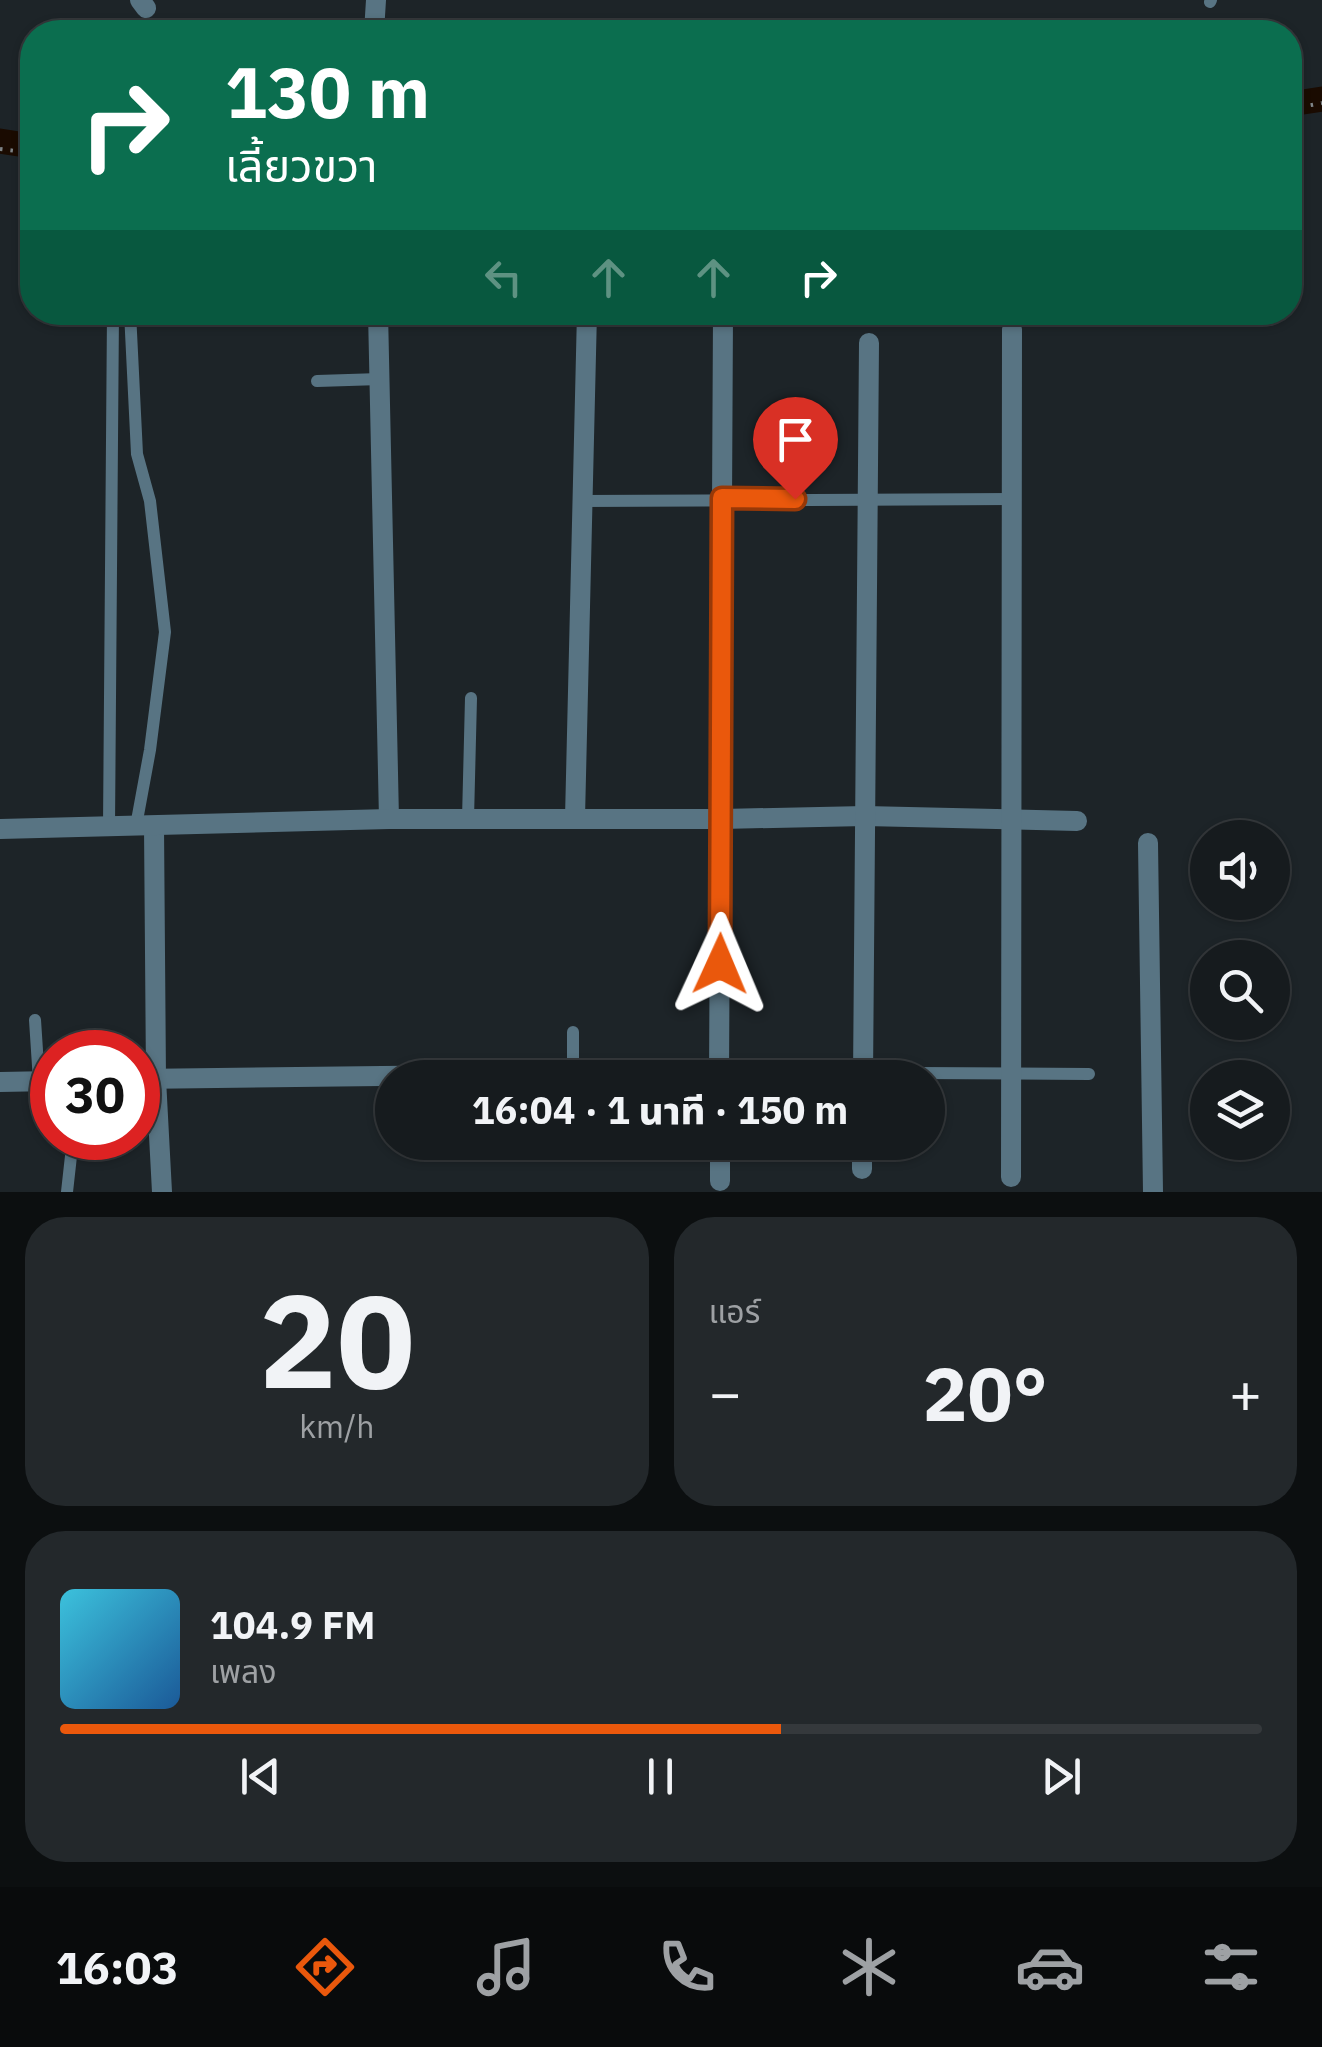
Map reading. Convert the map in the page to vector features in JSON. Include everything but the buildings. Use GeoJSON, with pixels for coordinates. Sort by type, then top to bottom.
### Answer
{"type":"FeatureCollection","features":[{"type":"Feature","properties":{"kind":"street"},"geometry":{"type":"LineString","coordinates":[[378,325],[389,819]]}},
{"type":"Feature","properties":{"kind":"street"},"geometry":{"type":"LineString","coordinates":[[575,818],[587,325]]}},
{"type":"Feature","properties":{"kind":"street"},"geometry":{"type":"LineString","coordinates":[[719,1060],[723,325]]}},
{"type":"Feature","properties":{"kind":"street"},"geometry":{"type":"LineString","coordinates":[[1011,1177],[1012,329]]}},
{"type":"Feature","properties":{"kind":"street"},"geometry":{"type":"LineString","coordinates":[[863,1060],[869,343]]}},
{"type":"Feature","properties":{"kind":"street"},"geometry":{"type":"LineString","coordinates":[[0,829],[389,819],[866,816],[1076,821]]}},
{"type":"Feature","properties":{"kind":"street"},"geometry":{"type":"LineString","coordinates":[[144,826],[146,1030]]}},
{"type":"Feature","properties":{"kind":"street"},"geometry":{"type":"LineString","coordinates":[[1148,843],[1153,1192]]}},
{"type":"Feature","properties":{"kind":"street"},"geometry":{"type":"LineString","coordinates":[[160,1079],[375,1075]]}},
{"type":"Feature","properties":{"kind":"street"},"geometry":{"type":"LineString","coordinates":[[0,1082],[30,1081]]}},
{"type":"Feature","properties":{"kind":"street"},"geometry":{"type":"LineString","coordinates":[[158,1160],[162,1192]]}},
{"type":"Feature","properties":{"kind":"street"},"geometry":{"type":"LineString","coordinates":[[720,1160],[720,1181]]}},
{"type":"Feature","properties":{"kind":"street"},"geometry":{"type":"LineString","coordinates":[[862,1160],[862,1169]]}},
{"type":"Feature","properties":{"kind":"lane"},"geometry":{"type":"LineString","coordinates":[[109,827],[113,325]]}},
{"type":"Feature","properties":{"kind":"lane"},"geometry":{"type":"LineString","coordinates":[[131,325],[136,454],[150,501],[165,632],[144,826]]}},
{"type":"Feature","properties":{"kind":"lane"},"geometry":{"type":"LineString","coordinates":[[316,381],[380,379]]}},
{"type":"Feature","properties":{"kind":"lane"},"geometry":{"type":"LineString","coordinates":[[581,500],[1013,499]]}},
{"type":"Feature","properties":{"kind":"lane"},"geometry":{"type":"LineString","coordinates":[[468,820],[471,698]]}},
{"type":"Feature","properties":{"kind":"lane"},"geometry":{"type":"LineString","coordinates":[[35,1020],[37,1030]]}},
{"type":"Feature","properties":{"kind":"lane"},"geometry":{"type":"LineString","coordinates":[[573,1032],[574,1060]]}},
{"type":"Feature","properties":{"kind":"lane"},"geometry":{"type":"LineString","coordinates":[[945,1074],[1089,1074]]}},
{"type":"Feature","properties":{"kind":"lane"},"geometry":{"type":"LineString","coordinates":[[66,1192],[70,1160]]}},
{"type":"Feature","properties":{"kind":"waterway"},"geometry":{"type":"LineString","coordinates":[[1302,102],[1322,99]]}},
{"type":"Feature","properties":{"kind":"waterway"},"geometry":{"type":"LineString","coordinates":[[0,141],[20,144]]}},
{"type":"Feature","properties":{"kind":"route"},"geometry":{"type":"LineString","coordinates":[[720,964],[722,498],[795,499]]}}]}
